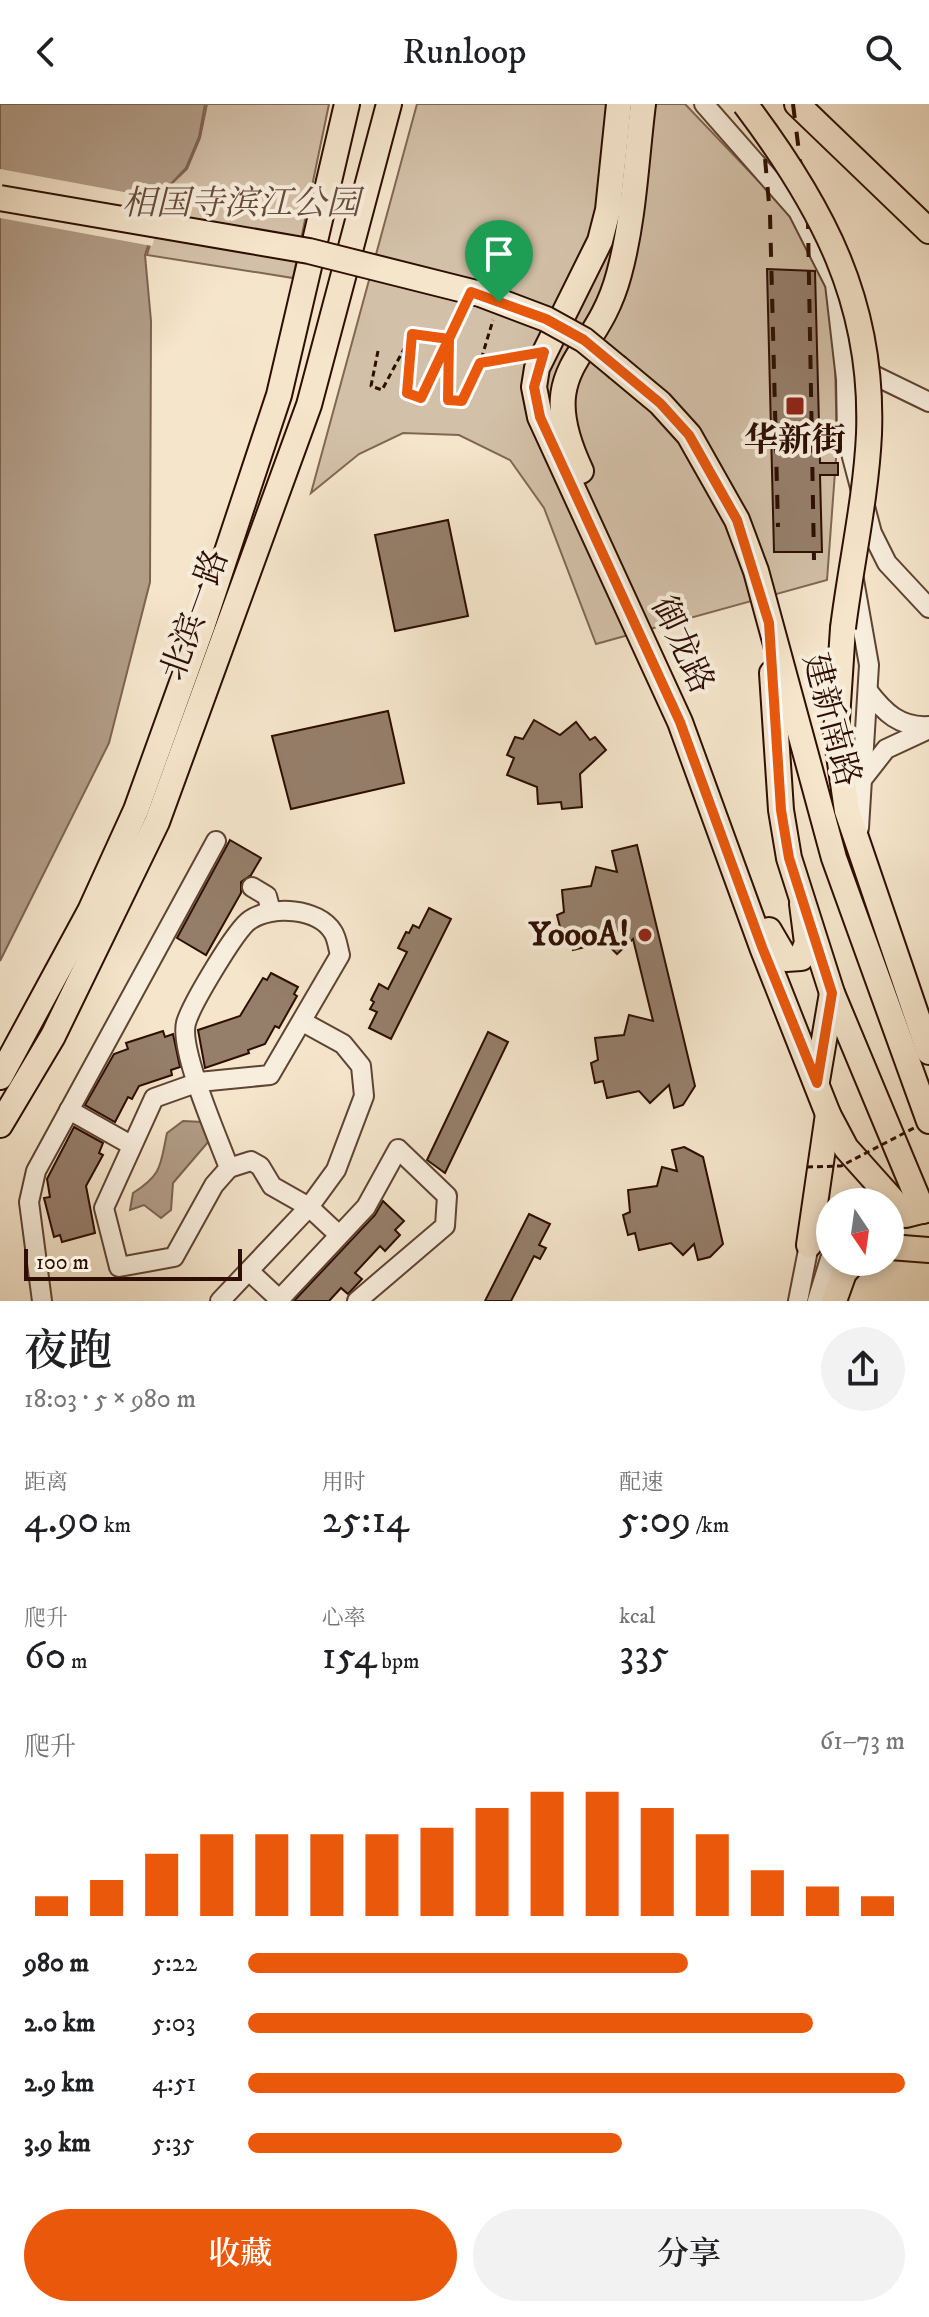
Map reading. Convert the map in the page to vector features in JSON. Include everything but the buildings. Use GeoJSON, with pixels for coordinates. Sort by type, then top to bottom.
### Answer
{"type":"FeatureCollection","features":[{"type":"Feature","properties":{"kind":"main road","name":"北滨一路"},"geometry":{"type":"LineString","coordinates":[[0,1077],[90,911],[136,810],[202,627],[279,395],[347,104]]}},
{"type":"Feature","properties":{"kind":"main road","name":"北滨一路"},"geometry":{"type":"LineString","coordinates":[[0,1125],[53,1036],[157,822],[309,405],[389,104]]}},
{"type":"Feature","properties":{"kind":"main road","name":"御龙路"},"geometry":{"type":"LineString","coordinates":[[619,104],[608,210],[600,241],[544,352],[534,387],[540,417],[680,722],[762,947],[828,1114],[846,1148],[909,1206]]}},
{"type":"Feature","properties":{"kind":"main road","name":"御龙路"},"geometry":{"type":"LineString","coordinates":[[643,104],[618,277],[569,371],[562,392],[561,413],[573,454],[695,715],[774,943],[786,959],[801,958],[807,943],[802,904]]}},
{"type":"Feature","properties":{"kind":"main road"},"geometry":{"type":"LineString","coordinates":[[745,104],[795,171],[836,253],[859,317],[868,380],[869,435],[850,566],[854,627]]}},
{"type":"Feature","properties":{"kind":"main road"},"geometry":{"type":"LineString","coordinates":[[797,104],[929,231]]}},
{"type":"Feature","properties":{"kind":"main road","name":"建新南路"},"geometry":{"type":"LineString","coordinates":[[0,198],[309,251],[471,292],[546,319],[584,340],[660,403],[689,435],[715,475],[737,520],[834,858],[922,1124]]}},
{"type":"Feature","properties":{"kind":"main road"},"geometry":{"type":"LineString","coordinates":[[769,623],[781,810],[789,858],[832,993],[909,1206]]}},
{"type":"Feature","properties":{"kind":"main road","name":"建新南路"},"geometry":{"type":"LineString","coordinates":[[854,627],[836,734],[839,771],[859,854],[929,1052]]}},
{"type":"Feature","properties":{"kind":"main road"},"geometry":{"type":"LineString","coordinates":[[817,1083],[832,993]]}},
{"type":"Feature","properties":{"kind":"main road"},"geometry":{"type":"LineString","coordinates":[[809,1245],[828,1114]]}},
{"type":"Feature","properties":{"kind":"main road"},"geometry":{"type":"LineString","coordinates":[[904,1248],[929,1250]]}},
{"type":"Feature","properties":{"kind":"main road"},"geometry":{"type":"LineString","coordinates":[[834,1301],[843,1276]]}},
{"type":"Feature","properties":{"kind":"street"},"geometry":{"type":"LineString","coordinates":[[704,104],[798,211],[835,284],[844,361],[847,438],[872,533],[887,563],[929,608]]}},
{"type":"Feature","properties":{"kind":"street"},"geometry":{"type":"LineString","coordinates":[[844,361],[929,402]]}},
{"type":"Feature","properties":{"kind":"street","name":"建新南路"},"geometry":{"type":"LineString","coordinates":[[854,627],[868,691],[859,784],[859,854]]}},
{"type":"Feature","properties":{"kind":"street"},"geometry":{"type":"LineString","coordinates":[[868,691],[891,717],[929,727]]}},
{"type":"Feature","properties":{"kind":"street"},"geometry":{"type":"LineString","coordinates":[[859,784],[886,749],[929,727]]}},
{"type":"Feature","properties":{"kind":"street"},"geometry":{"type":"LineString","coordinates":[[42,1301],[29,1202],[36,1171],[216,841]]}},
{"type":"Feature","properties":{"kind":"street"},"geometry":{"type":"LineString","coordinates":[[252,887],[267,896],[271,911]]}},
{"type":"Feature","properties":{"kind":"street"},"geometry":{"type":"LineString","coordinates":[[229,1168],[199,1082],[185,1043],[186,1022],[231,941],[249,920],[271,911],[311,914],[333,931],[340,955],[270,1075],[199,1082],[154,1098],[104,1208],[119,1267],[174,1257],[214,1185],[229,1168],[251,1161],[260,1166],[272,1186],[309,1207],[339,1235]]}},
{"type":"Feature","properties":{"kind":"street"},"geometry":{"type":"LineString","coordinates":[[224,1300],[309,1207],[336,1170],[364,1096],[361,1066],[343,1044],[303,1022]]}},
{"type":"Feature","properties":{"kind":"street"},"geometry":{"type":"LineString","coordinates":[[69,1110],[131,1145]]}},
{"type":"Feature","properties":{"kind":"street"},"geometry":{"type":"LineString","coordinates":[[250,1272],[279,1300],[366,1207],[398,1149],[447,1196],[445,1226],[357,1301]]}},
{"type":"Feature","properties":{"kind":"street"},"geometry":{"type":"LineString","coordinates":[[798,1301],[809,1245],[816,1240]]}},
{"type":"Feature","properties":{"kind":"street"},"geometry":{"type":"LineString","coordinates":[[817,1301],[825,1276]]}},
{"type":"Feature","properties":{"kind":"path"},"geometry":{"type":"LineString","coordinates":[[412,334],[407,393],[421,398],[471,292]]}},
{"type":"Feature","properties":{"kind":"path"},"geometry":{"type":"LineString","coordinates":[[449,339],[448,400],[462,401],[480,363],[499,302]]}},
{"type":"Feature","properties":{"kind":"path"},"geometry":{"type":"LineString","coordinates":[[412,334],[449,339]]}},
{"type":"Feature","properties":{"kind":"path"},"geometry":{"type":"LineString","coordinates":[[378,351],[371,386],[382,390],[412,334]]}},
{"type":"Feature","properties":{"kind":"path"},"geometry":{"type":"LineString","coordinates":[[480,363],[544,352]]}},
{"type":"Feature","properties":{"kind":"path"},"geometry":{"type":"LineString","coordinates":[[807,1167],[841,1166],[922,1124]]}},
{"type":"Feature","properties":{"kind":"green space","name":"相国寺滨江公园"},"geometry":{"type":"Polygon","coordinates":[[[207,104],[329,104],[293,278],[147,255],[166,189],[187,169],[200,138],[207,104]]]}},
{"type":"Feature","properties":{"kind":"green space"},"geometry":{"type":"Polygon","coordinates":[[[417,104],[685,104],[789,213],[826,282],[835,364],[837,445],[827,580],[596,644],[544,508],[510,460],[459,435],[403,433],[359,454],[311,493],[417,104]]]}},
{"type":"Feature","properties":{"kind":"shaded area"},"geometry":{"type":"Polygon","coordinates":[[[0,104],[205,104],[199,137],[186,168],[166,189],[145,255],[151,321],[150,582],[109,743],[0,961],[0,104]]]}},
{"type":"Feature","properties":{"kind":"shaded area"},"geometry":{"type":"Polygon","coordinates":[[[183,1121],[203,1122],[209,1141],[173,1183],[171,1210],[161,1218],[144,1205],[130,1210],[133,1193],[150,1180],[159,1168],[167,1133],[183,1121]]]}},
{"type":"Feature","properties":{"kind":"pier"},"geometry":{"type":"Polygon","coordinates":[[[0,169],[167,200],[152,246],[0,218],[0,169]]]}},
{"type":"Feature","properties":{"kind":"railway"},"geometry":{"type":"LineString","coordinates":[[756,104],[763,136],[770,215],[778,527]]}},
{"type":"Feature","properties":{"kind":"railway"},"geometry":{"type":"LineString","coordinates":[[793,104],[808,224],[814,560]]}},
{"type":"Feature","properties":{"kind":"place","name":"华新街"},"geometry":{"type":"Point","coordinates":[795,406]}},
{"type":"Feature","properties":{"kind":"place","name":"YoooA!"},"geometry":{"type":"Point","coordinates":[645,935]}},
{"type":"Feature","properties":{"kind":"route"},"geometry":{"type":"LineString","coordinates":[[499,302],[471,292],[449,339],[421,398],[407,393],[412,334],[449,339],[448,400],[462,401],[480,363],[544,352],[534,387],[540,417],[680,722],[762,947],[817,1083],[832,993],[789,858],[781,810],[769,623],[756,571],[737,520],[715,475],[689,435],[660,403],[584,340],[546,319],[499,302]]}}]}
